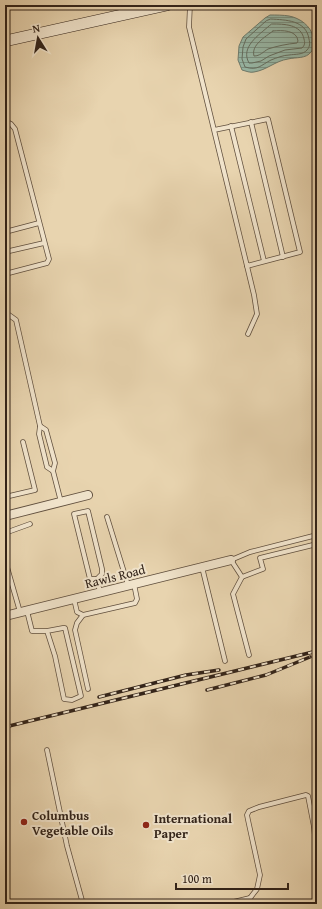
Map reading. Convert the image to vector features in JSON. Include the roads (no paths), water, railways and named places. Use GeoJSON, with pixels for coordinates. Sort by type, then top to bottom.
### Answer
{"type":"FeatureCollection","features":[{"type":"Feature","properties":{"kind":"main road"},"geometry":{"type":"LineString","coordinates":[[5,41],[167,5]]}},
{"type":"Feature","properties":{"kind":"street"},"geometry":{"type":"LineString","coordinates":[[5,516],[88,495]]}},
{"type":"Feature","properties":{"kind":"street","name":"Rawls Road"},"geometry":{"type":"LineString","coordinates":[[5,616],[231,560]]}},
{"type":"Feature","properties":{"kind":"lane"},"geometry":{"type":"LineString","coordinates":[[190,5],[189,27],[254,295],[257,314],[248,334]]}},
{"type":"Feature","properties":{"kind":"lane"},"geometry":{"type":"LineString","coordinates":[[214,130],[268,119],[300,252],[247,266]]}},
{"type":"Feature","properties":{"kind":"lane"},"geometry":{"type":"LineString","coordinates":[[5,121],[11,124],[15,129],[49,259],[47,263],[5,274]]}},
{"type":"Feature","properties":{"kind":"lane"},"geometry":{"type":"LineString","coordinates":[[251,122],[282,257]]}},
{"type":"Feature","properties":{"kind":"lane"},"geometry":{"type":"LineString","coordinates":[[231,126],[264,261]]}},
{"type":"Feature","properties":{"kind":"lane"},"geometry":{"type":"LineString","coordinates":[[5,232],[39,223]]}},
{"type":"Feature","properties":{"kind":"lane"},"geometry":{"type":"LineString","coordinates":[[5,252],[44,243]]}},
{"type":"Feature","properties":{"kind":"lane"},"geometry":{"type":"LineString","coordinates":[[5,316],[9,315],[16,320],[40,426],[39,434],[47,467],[53,471]]}},
{"type":"Feature","properties":{"kind":"lane"},"geometry":{"type":"LineString","coordinates":[[40,426],[46,430],[55,464],[53,471],[61,502]]}},
{"type":"Feature","properties":{"kind":"lane"},"geometry":{"type":"LineString","coordinates":[[5,497],[34,490],[24,442]]}},
{"type":"Feature","properties":{"kind":"lane"},"geometry":{"type":"LineString","coordinates":[[88,510],[102,569],[102,574],[97,579],[90,579],[74,514],[88,510]]}},
{"type":"Feature","properties":{"kind":"lane"},"geometry":{"type":"LineString","coordinates":[[88,689],[75,630],[77,622],[83,615],[136,603],[137,599],[107,517]]}},
{"type":"Feature","properties":{"kind":"lane"},"geometry":{"type":"LineString","coordinates":[[5,533],[30,524]]}},
{"type":"Feature","properties":{"kind":"lane"},"geometry":{"type":"LineString","coordinates":[[242,577],[231,560],[250,552],[317,535]]}},
{"type":"Feature","properties":{"kind":"lane"},"geometry":{"type":"LineString","coordinates":[[249,655],[233,594],[242,577],[264,569],[260,558],[317,544]]}},
{"type":"Feature","properties":{"kind":"lane"},"geometry":{"type":"LineString","coordinates":[[5,560],[32,631],[48,631],[65,628],[81,696],[72,700],[64,699],[48,631]]}},
{"type":"Feature","properties":{"kind":"lane"},"geometry":{"type":"LineString","coordinates":[[202,567],[225,661]]}},
{"type":"Feature","properties":{"kind":"lane"},"geometry":{"type":"LineString","coordinates":[[97,579],[100,592]]}},
{"type":"Feature","properties":{"kind":"lane"},"geometry":{"type":"LineString","coordinates":[[74,599],[77,612],[83,615]]}},
{"type":"Feature","properties":{"kind":"lane"},"geometry":{"type":"LineString","coordinates":[[46,750],[67,846],[83,904]]}},
{"type":"Feature","properties":{"kind":"lane"},"geometry":{"type":"LineString","coordinates":[[225,904],[250,898],[257,890],[260,876],[248,820],[249,811],[306,795],[308,796],[310,798],[317,856]]}},
{"type":"Feature","properties":{"kind":"lane"},"geometry":{"type":"LineString","coordinates":[[250,898],[252,904]]}},
{"type":"Feature","properties":{"kind":"water"},"geometry":{"type":"Polygon","coordinates":[[[270,15],[289,16],[304,23],[312,33],[314,45],[313,49],[306,56],[283,60],[259,71],[251,72],[242,70],[238,60],[239,46],[243,37],[270,15]]]}},
{"type":"Feature","properties":{"kind":"railway"},"geometry":{"type":"LineString","coordinates":[[5,727],[317,651]]}},
{"type":"Feature","properties":{"kind":"railway"},"geometry":{"type":"LineString","coordinates":[[207,690],[266,675],[310,657]]}},
{"type":"Feature","properties":{"kind":"railway"},"geometry":{"type":"LineString","coordinates":[[99,697],[186,675],[219,670]]}},
{"type":"Feature","properties":{"kind":"place","name":"Columbus Vegetable Oils"},"geometry":{"type":"Point","coordinates":[24,822]}},
{"type":"Feature","properties":{"kind":"place","name":"International Paper"},"geometry":{"type":"Point","coordinates":[146,825]}}]}
